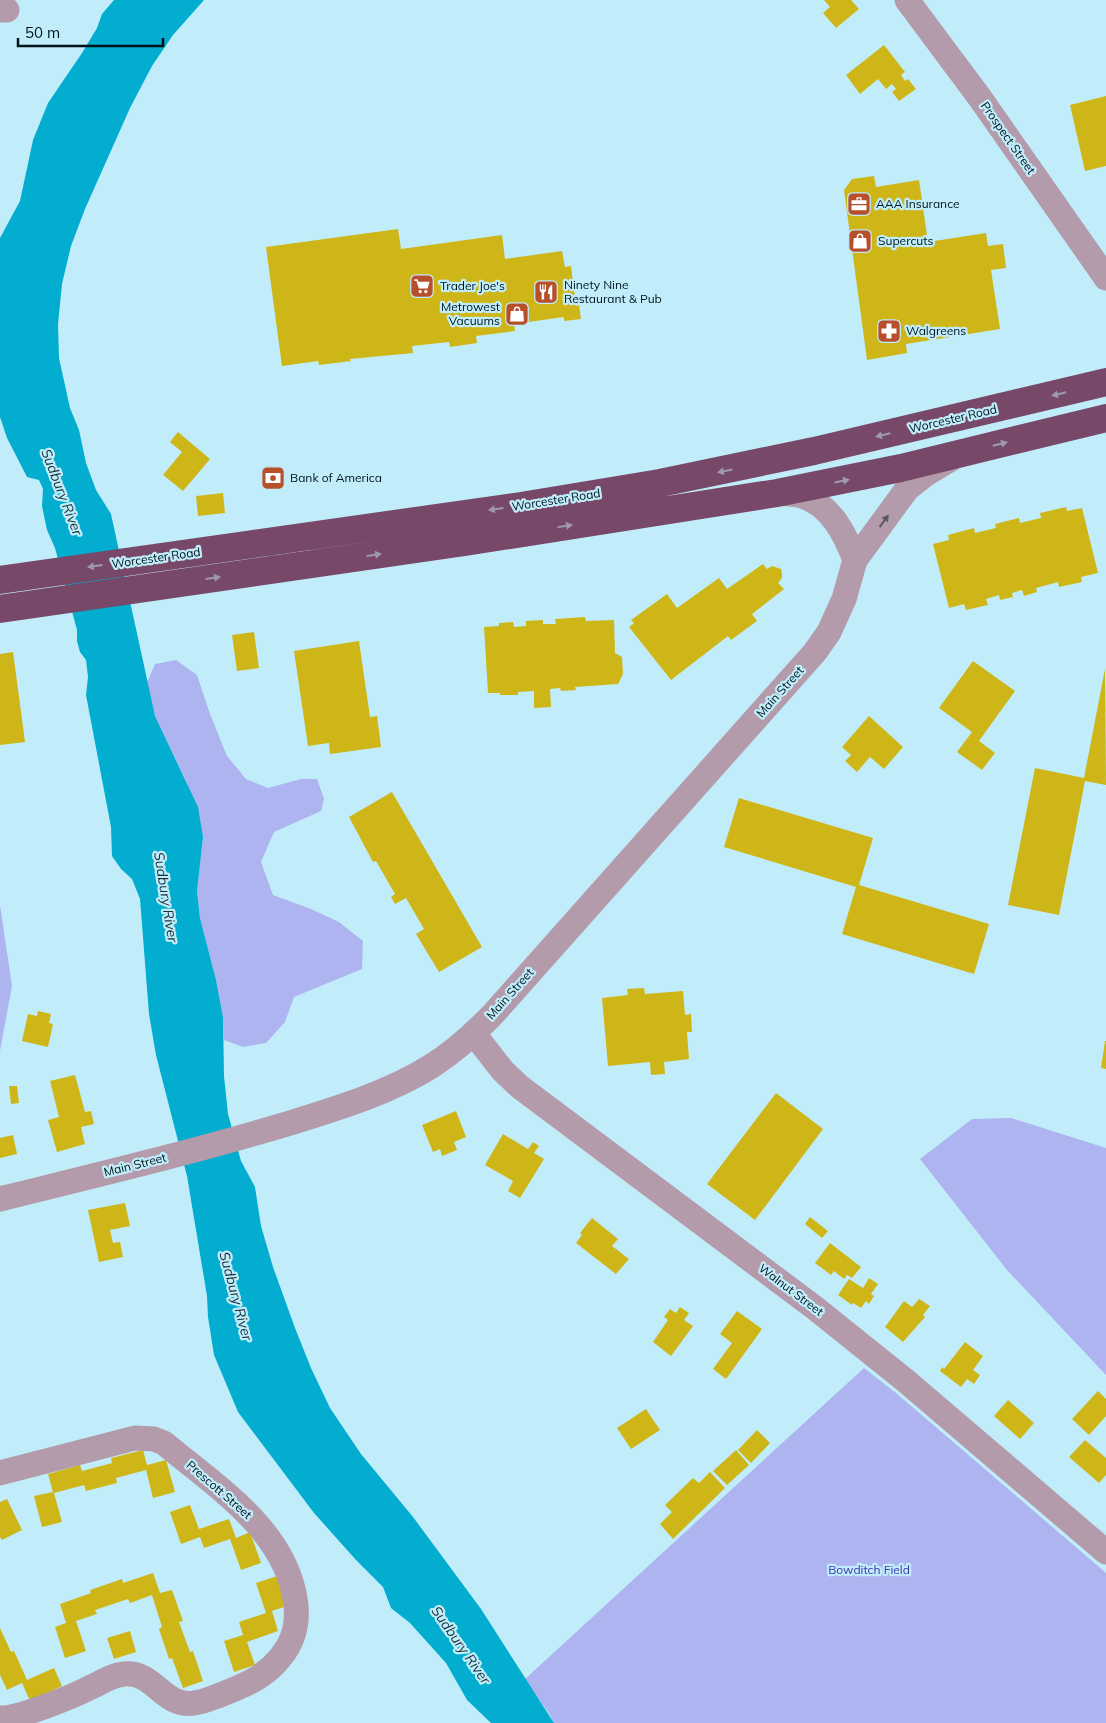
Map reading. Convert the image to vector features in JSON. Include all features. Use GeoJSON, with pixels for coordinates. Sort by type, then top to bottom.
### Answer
{"type":"FeatureCollection","features":[{"type":"Feature","properties":{"kind":"highway","name":"Worcester Road"},"geometry":{"type":"LineString","coordinates":[[0,580],[580,497],[814,451],[1106,382]]}},
{"type":"Feature","properties":{"kind":"highway"},"geometry":{"type":"LineString","coordinates":[[0,609],[465,542],[776,493],[842,481],[957,455],[1106,418]]}},
{"type":"Feature","properties":{"kind":"street","name":"Prospect Street"},"geometry":{"type":"LineString","coordinates":[[907,0],[980,98],[1106,278]]}},
{"type":"Feature","properties":{"kind":"street","name":"Main Street"},"geometry":{"type":"LineString","coordinates":[[0,1199],[159,1160],[260,1132],[343,1106],[408,1079],[430,1067],[474,1034],[511,995],[815,652],[829,632],[844,598],[855,560],[907,489],[926,474],[957,455]]}},
{"type":"Feature","properties":{"kind":"street"},"geometry":{"type":"LineString","coordinates":[[776,493],[802,496],[818,503],[846,538],[855,560]]}},
{"type":"Feature","properties":{"kind":"street","name":"Walnut Street"},"geometry":{"type":"LineString","coordinates":[[474,1034],[503,1071],[520,1087],[823,1313],[906,1381],[1106,1552]]}},
{"type":"Feature","properties":{"kind":"street","name":"Prescott Street"},"geometry":{"type":"LineString","coordinates":[[0,1473],[135,1438],[154,1439],[164,1443],[241,1507],[266,1534],[286,1567],[297,1606],[297,1625],[292,1641],[271,1669],[256,1680],[205,1700],[190,1703],[176,1702],[148,1679],[130,1673],[108,1678],[88,1689],[16,1716],[0,1718]]}},
{"type":"Feature","properties":{"kind":"green space"},"geometry":{"type":"Polygon","coordinates":[[[176,660],[197,675],[227,756],[246,779],[268,788],[301,779],[317,779],[324,799],[321,811],[274,832],[261,862],[273,895],[339,922],[363,941],[362,969],[294,997],[285,1022],[266,1043],[243,1047],[224,1040],[223,1017],[216,980],[200,918],[197,890],[203,837],[187,783],[155,716],[147,683],[155,664],[176,660]]]}},
{"type":"Feature","properties":{"kind":"green space"},"geometry":{"type":"Polygon","coordinates":[[[0,905],[12,986],[0,1051],[0,905]]]}},
{"type":"Feature","properties":{"kind":"green space"},"geometry":{"type":"Polygon","coordinates":[[[1011,1118],[1106,1148],[1106,1375],[1007,1270],[920,1159],[972,1119],[1011,1118]]]}},
{"type":"Feature","properties":{"kind":"green space","name":"Bowditch Field"},"geometry":{"type":"Polygon","coordinates":[[[864,1368],[896,1393],[1106,1573],[1106,1723],[554,1723],[525,1679],[864,1368]]]}},
{"type":"Feature","properties":{"kind":"water","name":"Sudbury River"},"geometry":{"type":"Polygon","coordinates":[[[114,0],[204,0],[173,35],[152,66],[130,108],[85,209],[71,246],[62,284],[58,324],[59,358],[70,408],[79,430],[86,463],[96,490],[111,514],[155,716],[198,807],[203,837],[197,891],[200,918],[216,980],[223,1017],[224,1076],[228,1114],[241,1161],[255,1187],[261,1226],[273,1267],[311,1368],[330,1408],[361,1454],[413,1517],[481,1609],[554,1723],[491,1723],[467,1700],[446,1663],[410,1623],[391,1608],[383,1587],[314,1513],[238,1412],[214,1355],[207,1296],[187,1176],[156,1055],[149,1014],[140,899],[132,879],[121,869],[112,856],[111,827],[86,695],[88,677],[86,660],[80,652],[77,630],[55,548],[47,530],[42,506],[43,489],[39,480],[27,477],[7,438],[0,417],[0,238],[20,201],[33,140],[48,103],[82,53],[97,28],[102,14],[114,0]]]}},
{"type":"Feature","properties":{"kind":"building"},"geometry":{"type":"Polygon","coordinates":[[[824,0],[851,0],[859,9],[836,28],[823,13],[830,7],[824,0]]]}},
{"type":"Feature","properties":{"kind":"building"},"geometry":{"type":"Polygon","coordinates":[[[884,45],[905,72],[901,75],[905,81],[908,79],[916,89],[899,101],[892,92],[896,89],[892,84],[886,89],[878,79],[860,94],[846,75],[884,45]]]}},
{"type":"Feature","properties":{"kind":"building"},"geometry":{"type":"Polygon","coordinates":[[[1106,96],[1106,166],[1085,171],[1070,105],[1106,96]]]}},
{"type":"Feature","properties":{"kind":"building"},"geometry":{"type":"Polygon","coordinates":[[[874,176],[876,187],[919,180],[928,242],[986,233],[988,246],[1003,244],[1006,268],[991,270],[1000,329],[906,344],[907,353],[867,360],[844,190],[852,179],[874,176]]]}},
{"type":"Feature","properties":{"kind":"building","name":"Trader Joe's"},"geometry":{"type":"Polygon","coordinates":[[[398,229],[401,249],[502,235],[505,259],[562,251],[565,267],[571,266],[576,306],[579,305],[581,319],[564,321],[564,317],[514,324],[515,331],[476,336],[477,343],[450,347],[449,342],[412,346],[413,353],[350,359],[351,361],[319,365],[318,361],[282,366],[266,247],[398,229]]]}},
{"type":"Feature","properties":{"kind":"building"},"geometry":{"type":"Polygon","coordinates":[[[178,432],[210,459],[183,491],[163,475],[182,452],[170,442],[178,432]]]}},
{"type":"Feature","properties":{"kind":"building","name":"Bank of America"},"geometry":{"type":"Polygon","coordinates":[[[277,467],[280,486],[268,488],[265,469],[277,467]]]}},
{"type":"Feature","properties":{"kind":"building"},"geometry":{"type":"Polygon","coordinates":[[[223,493],[225,513],[198,516],[196,496],[223,493]]]}},
{"type":"Feature","properties":{"kind":"building"},"geometry":{"type":"Polygon","coordinates":[[[1066,507],[1067,511],[1082,508],[1098,573],[1081,577],[1082,582],[1059,587],[1058,582],[1036,588],[1037,592],[1024,596],[1022,590],[1012,593],[1013,597],[1000,600],[999,595],[986,599],[988,605],[966,610],[964,604],[949,608],[933,544],[949,540],[948,535],[974,528],[975,533],[996,528],[995,524],[1019,518],[1020,523],[1041,518],[1040,513],[1066,507]]]}},
{"type":"Feature","properties":{"kind":"building"},"geometry":{"type":"Polygon","coordinates":[[[763,564],[767,569],[772,566],[781,569],[782,578],[778,583],[784,589],[752,614],[757,621],[731,640],[728,636],[671,680],[629,627],[634,623],[631,620],[667,594],[677,608],[719,578],[727,589],[763,564]]]}},
{"type":"Feature","properties":{"kind":"building"},"geometry":{"type":"Polygon","coordinates":[[[585,617],[586,621],[614,620],[615,653],[622,657],[623,674],[618,684],[575,687],[576,690],[561,691],[560,688],[550,689],[551,707],[534,708],[534,691],[518,692],[518,695],[488,693],[484,627],[499,626],[499,623],[513,622],[514,627],[526,626],[526,621],[543,620],[543,624],[556,624],[555,619],[585,617]]]}},
{"type":"Feature","properties":{"kind":"building"},"geometry":{"type":"Polygon","coordinates":[[[254,632],[259,668],[237,671],[232,635],[254,632]]]}},
{"type":"Feature","properties":{"kind":"building"},"geometry":{"type":"Polygon","coordinates":[[[359,641],[370,717],[377,716],[381,747],[330,754],[329,743],[308,746],[294,651],[359,641]]]}},
{"type":"Feature","properties":{"kind":"building"},"geometry":{"type":"Polygon","coordinates":[[[13,652],[25,742],[0,745],[0,654],[13,652]]]}},
{"type":"Feature","properties":{"kind":"building"},"geometry":{"type":"Polygon","coordinates":[[[973,661],[1015,691],[979,741],[995,753],[982,770],[957,752],[972,732],[939,708],[973,661]]]}},
{"type":"Feature","properties":{"kind":"building"},"geometry":{"type":"Polygon","coordinates":[[[1105,669],[1106,785],[1085,781],[1059,915],[1008,905],[1035,768],[1084,778],[1105,669]]]}},
{"type":"Feature","properties":{"kind":"building"},"geometry":{"type":"Polygon","coordinates":[[[869,716],[903,747],[884,769],[870,757],[857,772],[845,761],[851,755],[842,747],[869,716]]]}},
{"type":"Feature","properties":{"kind":"building"},"geometry":{"type":"Polygon","coordinates":[[[392,792],[482,947],[439,972],[416,934],[424,929],[406,898],[395,904],[391,897],[395,894],[376,861],[373,862],[349,817],[392,792]]]}},
{"type":"Feature","properties":{"kind":"building"},"geometry":{"type":"Polygon","coordinates":[[[739,798],[873,838],[859,885],[989,924],[974,974],[842,934],[856,887],[724,847],[739,798]]]}},
{"type":"Feature","properties":{"kind":"building"},"geometry":{"type":"Polygon","coordinates":[[[644,988],[645,994],[683,991],[685,1015],[691,1014],[692,1032],[687,1032],[689,1059],[664,1062],[665,1074],[651,1075],[650,1062],[608,1066],[602,998],[628,995],[627,989],[644,988]]]}},
{"type":"Feature","properties":{"kind":"building"},"geometry":{"type":"Polygon","coordinates":[[[38,1011],[51,1014],[49,1023],[53,1024],[48,1047],[22,1041],[28,1014],[37,1016],[38,1011]]]}},
{"type":"Feature","properties":{"kind":"building"},"geometry":{"type":"Polygon","coordinates":[[[1106,1041],[1106,1069],[1101,1068],[1106,1041]]]}},
{"type":"Feature","properties":{"kind":"building"},"geometry":{"type":"Polygon","coordinates":[[[75,1075],[85,1112],[91,1111],[94,1124],[81,1127],[85,1144],[57,1152],[48,1120],[59,1117],[50,1081],[75,1075]]]}},
{"type":"Feature","properties":{"kind":"building"},"geometry":{"type":"Polygon","coordinates":[[[9,1086],[17,1086],[19,1103],[11,1104],[9,1086]]]}},
{"type":"Feature","properties":{"kind":"building"},"geometry":{"type":"Polygon","coordinates":[[[776,1093],[823,1129],[755,1220],[707,1184],[776,1093]]]}},
{"type":"Feature","properties":{"kind":"building"},"geometry":{"type":"Polygon","coordinates":[[[456,1111],[466,1137],[454,1142],[457,1150],[442,1156],[440,1149],[433,1152],[422,1125],[456,1111]]]}},
{"type":"Feature","properties":{"kind":"building"},"geometry":{"type":"Polygon","coordinates":[[[503,1134],[528,1149],[533,1142],[539,1146],[534,1153],[544,1159],[520,1198],[508,1191],[513,1181],[485,1165],[503,1134]]]}},
{"type":"Feature","properties":{"kind":"building"},"geometry":{"type":"Polygon","coordinates":[[[13,1135],[17,1154],[0,1158],[0,1138],[13,1135]]]}},
{"type":"Feature","properties":{"kind":"building"},"geometry":{"type":"Polygon","coordinates":[[[125,1203],[130,1226],[110,1230],[113,1243],[120,1242],[123,1257],[99,1262],[88,1210],[125,1203]]]}},
{"type":"Feature","properties":{"kind":"building"},"geometry":{"type":"Polygon","coordinates":[[[810,1217],[828,1231],[822,1238],[805,1224],[810,1217]]]}},
{"type":"Feature","properties":{"kind":"building"},"geometry":{"type":"Polygon","coordinates":[[[592,1218],[618,1239],[612,1246],[629,1259],[616,1274],[576,1243],[582,1235],[580,1233],[592,1218]]]}},
{"type":"Feature","properties":{"kind":"building"},"geometry":{"type":"Polygon","coordinates":[[[830,1243],[861,1267],[852,1278],[847,1275],[844,1279],[834,1271],[831,1275],[815,1263],[830,1243]]]}},
{"type":"Feature","properties":{"kind":"building"},"geometry":{"type":"Polygon","coordinates":[[[869,1278],[878,1284],[871,1294],[874,1296],[869,1304],[866,1301],[861,1308],[853,1303],[852,1305],[838,1295],[849,1279],[863,1288],[869,1278]]]}},
{"type":"Feature","properties":{"kind":"building"},"geometry":{"type":"Polygon","coordinates":[[[919,1299],[930,1306],[923,1315],[925,1317],[903,1342],[885,1327],[904,1301],[912,1307],[919,1299]]]}},
{"type":"Feature","properties":{"kind":"building"},"geometry":{"type":"Polygon","coordinates":[[[680,1307],[689,1313],[684,1320],[693,1326],[671,1356],[653,1342],[668,1320],[664,1317],[670,1309],[676,1313],[680,1307]]]}},
{"type":"Feature","properties":{"kind":"building"},"geometry":{"type":"Polygon","coordinates":[[[737,1311],[762,1329],[726,1379],[713,1369],[732,1343],[720,1334],[737,1311]]]}},
{"type":"Feature","properties":{"kind":"building"},"geometry":{"type":"Polygon","coordinates":[[[965,1342],[983,1356],[973,1370],[980,1375],[974,1384],[967,1379],[961,1387],[940,1371],[942,1367],[944,1369],[965,1342]]]}},
{"type":"Feature","properties":{"kind":"building"},"geometry":{"type":"Polygon","coordinates":[[[1098,1391],[1106,1399],[1106,1416],[1089,1435],[1072,1419],[1098,1391]]]}},
{"type":"Feature","properties":{"kind":"building"},"geometry":{"type":"Polygon","coordinates":[[[1008,1400],[1034,1423],[1020,1439],[994,1416],[1008,1400]]]}},
{"type":"Feature","properties":{"kind":"building"},"geometry":{"type":"Polygon","coordinates":[[[646,1409],[660,1430],[631,1449],[617,1428],[646,1409]]]}},
{"type":"Feature","properties":{"kind":"building"},"geometry":{"type":"Polygon","coordinates":[[[757,1430],[770,1443],[751,1463],[738,1450],[757,1430]]]}},
{"type":"Feature","properties":{"kind":"building"},"geometry":{"type":"Polygon","coordinates":[[[1085,1440],[1106,1458],[1106,1475],[1099,1483],[1069,1457],[1085,1440]]]}},
{"type":"Feature","properties":{"kind":"building"},"geometry":{"type":"Polygon","coordinates":[[[143,1450],[147,1465],[166,1460],[175,1492],[153,1498],[146,1470],[116,1478],[117,1483],[86,1491],[84,1485],[54,1493],[62,1522],[42,1527],[34,1496],[53,1492],[48,1474],[80,1465],[82,1471],[112,1463],[111,1458],[143,1450]]]}},
{"type":"Feature","properties":{"kind":"building"},"geometry":{"type":"Polygon","coordinates":[[[736,1450],[749,1465],[727,1485],[713,1471],[736,1450]]]}},
{"type":"Feature","properties":{"kind":"building"},"geometry":{"type":"Polygon","coordinates":[[[710,1472],[725,1488],[673,1539],[660,1524],[672,1512],[665,1505],[693,1478],[699,1483],[710,1472]]]}},
{"type":"Feature","properties":{"kind":"building"},"geometry":{"type":"Polygon","coordinates":[[[7,1499],[22,1530],[2,1540],[0,1537],[0,1502],[7,1499]]]}},
{"type":"Feature","properties":{"kind":"building"},"geometry":{"type":"Polygon","coordinates":[[[190,1505],[199,1529],[229,1519],[236,1538],[250,1532],[261,1563],[241,1570],[230,1539],[204,1548],[200,1537],[181,1544],[170,1512],[190,1505]]]}},
{"type":"Feature","properties":{"kind":"building"},"geometry":{"type":"Polygon","coordinates":[[[153,1573],[160,1593],[172,1590],[183,1621],[179,1622],[190,1652],[193,1651],[203,1681],[183,1688],[172,1658],[169,1659],[159,1629],[162,1627],[152,1595],[130,1603],[128,1599],[95,1610],[97,1614],[76,1621],[86,1651],[65,1658],[55,1627],[66,1623],[60,1604],[91,1593],[90,1590],[122,1579],[123,1583],[153,1573]]]}},
{"type":"Feature","properties":{"kind":"building"},"geometry":{"type":"Polygon","coordinates":[[[277,1576],[287,1606],[272,1611],[278,1631],[247,1642],[255,1665],[234,1672],[224,1641],[243,1635],[239,1622],[266,1613],[256,1583],[277,1576]]]}},
{"type":"Feature","properties":{"kind":"building"},"geometry":{"type":"Polygon","coordinates":[[[0,1628],[11,1652],[14,1651],[27,1680],[54,1668],[62,1686],[30,1701],[22,1683],[7,1690],[0,1675],[0,1628]]]}},
{"type":"Feature","properties":{"kind":"building"},"geometry":{"type":"Polygon","coordinates":[[[130,1631],[136,1652],[114,1659],[107,1638],[130,1631]]]}},
{"type":"Feature","properties":{"kind":"place","name":"AAA Insurance"},"geometry":{"type":"Point","coordinates":[859,204]}},
{"type":"Feature","properties":{"kind":"place","name":"Supercuts"},"geometry":{"type":"Point","coordinates":[860,241]}},
{"type":"Feature","properties":{"kind":"place","name":"Trader Joe's"},"geometry":{"type":"Point","coordinates":[422,286]}},
{"type":"Feature","properties":{"kind":"place","name":"Ninety Nine Restaurant & Pub"},"geometry":{"type":"Point","coordinates":[546,292]}},
{"type":"Feature","properties":{"kind":"place","name":"Metrowest Vacuums"},"geometry":{"type":"Point","coordinates":[517,314]}},
{"type":"Feature","properties":{"kind":"place","name":"Walgreens"},"geometry":{"type":"Point","coordinates":[889,331]}},
{"type":"Feature","properties":{"kind":"place","name":"Bank of America"},"geometry":{"type":"Point","coordinates":[273,478]}}]}
